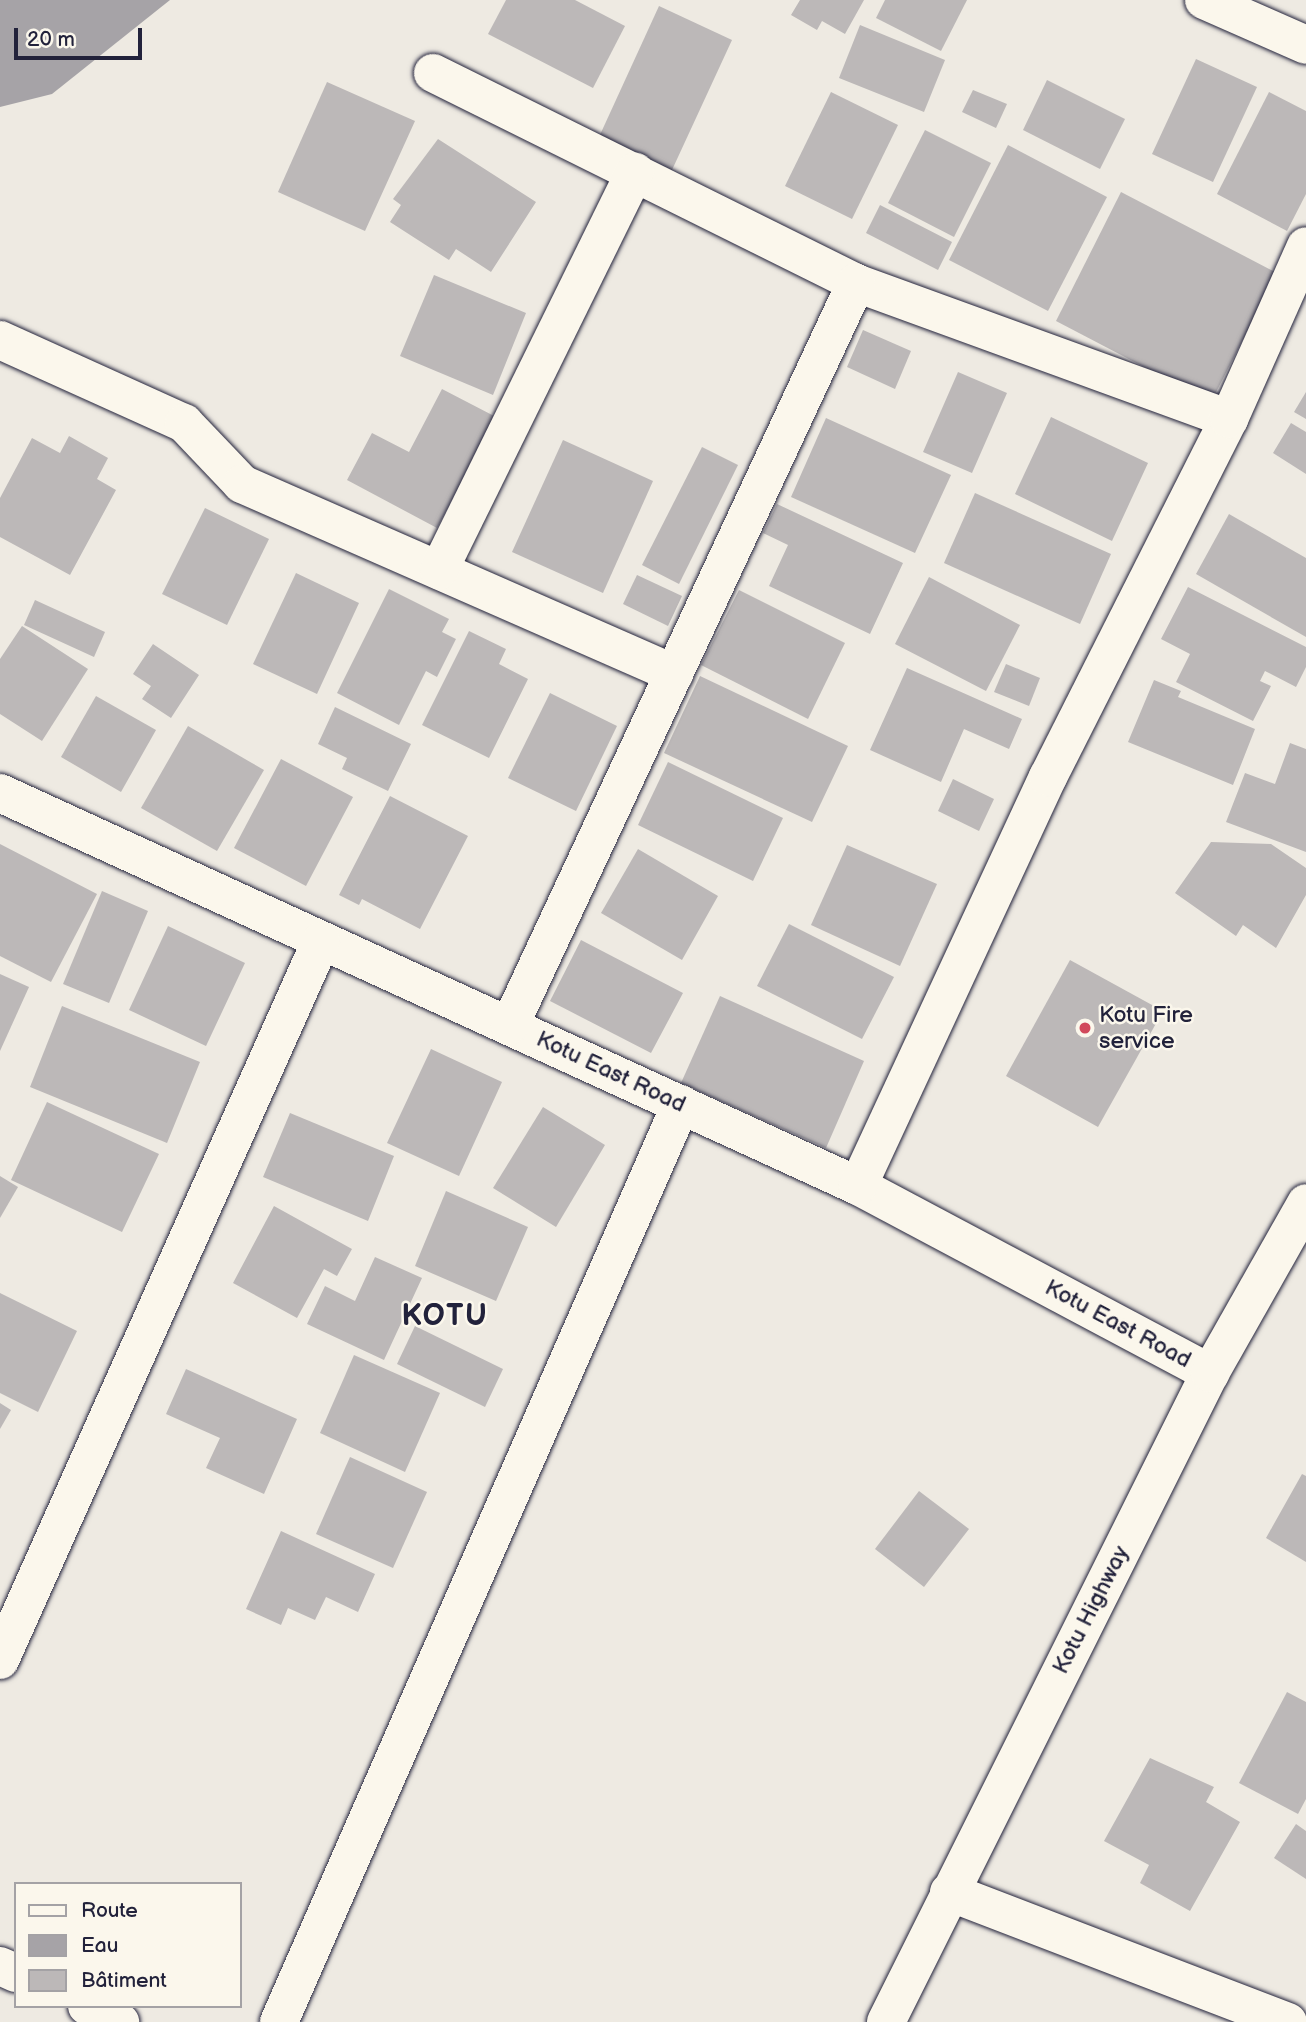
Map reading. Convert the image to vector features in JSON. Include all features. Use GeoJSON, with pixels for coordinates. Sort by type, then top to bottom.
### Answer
{"type":"FeatureCollection","features":[{"type":"Feature","properties":{"kind":"street"},"geometry":{"type":"LineString","coordinates":[[1204,0],[1306,45]]}},
{"type":"Feature","properties":{"kind":"street"},"geometry":{"type":"LineString","coordinates":[[433,73],[856,283],[1229,419]]}},
{"type":"Feature","properties":{"kind":"street"},"geometry":{"type":"LineString","coordinates":[[439,570],[635,172]]}},
{"type":"Feature","properties":{"kind":"street"},"geometry":{"type":"LineString","coordinates":[[858,1186],[1048,777],[1229,419],[1306,246]]}},
{"type":"Feature","properties":{"kind":"street"},"geometry":{"type":"LineString","coordinates":[[510,1025],[856,283]]}},
{"type":"Feature","properties":{"kind":"street"},"geometry":{"type":"LineString","coordinates":[[0,340],[184,423],[242,484],[674,674]]}},
{"type":"Feature","properties":{"kind":"street","name":"Kotu East Road"},"geometry":{"type":"LineString","coordinates":[[0,793],[858,1186],[1210,1373]]}},
{"type":"Feature","properties":{"kind":"street"},"geometry":{"type":"LineString","coordinates":[[0,1660],[321,941]]}},
{"type":"Feature","properties":{"kind":"street"},"geometry":{"type":"LineString","coordinates":[[279,2022],[681,1104]]}},
{"type":"Feature","properties":{"kind":"street","name":"Kotu Highway"},"geometry":{"type":"LineString","coordinates":[[886,2022],[948,1892],[1210,1373],[1306,1202]]}},
{"type":"Feature","properties":{"kind":"street"},"geometry":{"type":"LineString","coordinates":[[948,1892],[1288,2022]]}},
{"type":"Feature","properties":{"kind":"street"},"geometry":{"type":"LineString","coordinates":[[91,2008],[120,2022]]}},
{"type":"Feature","properties":{"kind":"water"},"geometry":{"type":"Polygon","coordinates":[[[0,0],[170,0],[52,94],[0,107],[0,0]]]}},
{"type":"Feature","properties":{"kind":"building"},"geometry":{"type":"Polygon","coordinates":[[[506,0],[575,0],[625,26],[593,88],[488,34],[506,0]]]}},
{"type":"Feature","properties":{"kind":"building"},"geometry":{"type":"Polygon","coordinates":[[[800,0],[864,0],[845,34],[822,21],[817,30],[791,15],[800,0]]]}},
{"type":"Feature","properties":{"kind":"building"},"geometry":{"type":"Polygon","coordinates":[[[885,0],[967,0],[941,51],[876,18],[885,0]]]}},
{"type":"Feature","properties":{"kind":"building"},"geometry":{"type":"Polygon","coordinates":[[[659,6],[732,40],[672,170],[599,137],[659,6]]]}},
{"type":"Feature","properties":{"kind":"building"},"geometry":{"type":"Polygon","coordinates":[[[860,25],[945,60],[924,112],[839,78],[860,25]]]}},
{"type":"Feature","properties":{"kind":"building"},"geometry":{"type":"Polygon","coordinates":[[[1196,59],[1257,87],[1213,182],[1152,154],[1196,59]]]}},
{"type":"Feature","properties":{"kind":"building"},"geometry":{"type":"Polygon","coordinates":[[[1047,80],[1125,119],[1100,169],[1023,130],[1047,80]]]}},
{"type":"Feature","properties":{"kind":"building"},"geometry":{"type":"Polygon","coordinates":[[[327,82],[415,121],[365,231],[278,192],[327,82]]]}},
{"type":"Feature","properties":{"kind":"building"},"geometry":{"type":"Polygon","coordinates":[[[973,90],[1007,104],[996,128],[962,112],[973,90]]]}},
{"type":"Feature","properties":{"kind":"building"},"geometry":{"type":"Polygon","coordinates":[[[831,92],[898,125],[852,219],[785,186],[831,92]]]}},
{"type":"Feature","properties":{"kind":"building"},"geometry":{"type":"Polygon","coordinates":[[[1269,92],[1306,111],[1306,194],[1287,231],[1217,194],[1269,92]]]}},
{"type":"Feature","properties":{"kind":"building"},"geometry":{"type":"Polygon","coordinates":[[[925,130],[991,163],[954,237],[888,203],[925,130]]]}},
{"type":"Feature","properties":{"kind":"building"},"geometry":{"type":"Polygon","coordinates":[[[438,139],[536,202],[491,272],[456,249],[449,260],[390,222],[401,205],[393,199],[438,139]]]}},
{"type":"Feature","properties":{"kind":"building"},"geometry":{"type":"Polygon","coordinates":[[[1008,145],[1107,197],[1048,311],[949,260],[1008,145]]]}},
{"type":"Feature","properties":{"kind":"building"},"geometry":{"type":"Polygon","coordinates":[[[1121,192],[1277,273],[1211,402],[1056,321],[1121,192]]]}},
{"type":"Feature","properties":{"kind":"building"},"geometry":{"type":"Polygon","coordinates":[[[880,205],[952,242],[938,270],[866,233],[880,205]]]}},
{"type":"Feature","properties":{"kind":"building"},"geometry":{"type":"Polygon","coordinates":[[[434,275],[526,313],[493,395],[400,356],[434,275]]]}},
{"type":"Feature","properties":{"kind":"building"},"geometry":{"type":"Polygon","coordinates":[[[863,330],[911,351],[895,389],[847,367],[863,330]]]}},
{"type":"Feature","properties":{"kind":"building"},"geometry":{"type":"Polygon","coordinates":[[[958,372],[1007,393],[972,473],[923,452],[958,372]]]}},
{"type":"Feature","properties":{"kind":"building"},"geometry":{"type":"Polygon","coordinates":[[[442,389],[496,417],[437,528],[347,480],[372,433],[409,452],[442,389]]]}},
{"type":"Feature","properties":{"kind":"building"},"geometry":{"type":"Polygon","coordinates":[[[1306,392],[1306,419],[1294,412],[1306,392]]]}},
{"type":"Feature","properties":{"kind":"building"},"geometry":{"type":"Polygon","coordinates":[[[1051,417],[1148,463],[1112,541],[1015,494],[1051,417]]]}},
{"type":"Feature","properties":{"kind":"building"},"geometry":{"type":"Polygon","coordinates":[[[826,418],[951,475],[915,553],[791,497],[826,418]]]}},
{"type":"Feature","properties":{"kind":"building"},"geometry":{"type":"Polygon","coordinates":[[[1291,423],[1306,432],[1306,474],[1273,453],[1291,423]]]}},
{"type":"Feature","properties":{"kind":"building"},"geometry":{"type":"Polygon","coordinates":[[[69,436],[108,458],[97,479],[116,490],[70,575],[0,537],[0,498],[32,438],[60,453],[69,436]]]}},
{"type":"Feature","properties":{"kind":"building"},"geometry":{"type":"Polygon","coordinates":[[[563,440],[653,481],[603,593],[512,552],[563,440]]]}},
{"type":"Feature","properties":{"kind":"building"},"geometry":{"type":"Polygon","coordinates":[[[702,447],[738,465],[679,584],[642,565],[702,447]]]}},
{"type":"Feature","properties":{"kind":"building"},"geometry":{"type":"Polygon","coordinates":[[[975,493],[1111,554],[1080,624],[944,563],[975,493]]]}},
{"type":"Feature","properties":{"kind":"building"},"geometry":{"type":"Polygon","coordinates":[[[777,504],[903,563],[870,634],[769,586],[788,545],[763,533],[777,504]]]}},
{"type":"Feature","properties":{"kind":"building"},"geometry":{"type":"Polygon","coordinates":[[[205,508],[269,539],[227,625],[162,594],[205,508]]]}},
{"type":"Feature","properties":{"kind":"building"},"geometry":{"type":"Polygon","coordinates":[[[1229,514],[1306,558],[1306,637],[1196,574],[1229,514]]]}},
{"type":"Feature","properties":{"kind":"building"},"geometry":{"type":"Polygon","coordinates":[[[296,573],[359,603],[317,694],[253,664],[296,573]]]}},
{"type":"Feature","properties":{"kind":"building"},"geometry":{"type":"Polygon","coordinates":[[[637,575],[682,596],[668,626],[623,604],[637,575]]]}},
{"type":"Feature","properties":{"kind":"building"},"geometry":{"type":"Polygon","coordinates":[[[929,577],[1020,625],[986,691],[895,644],[929,577]]]}},
{"type":"Feature","properties":{"kind":"building"},"geometry":{"type":"Polygon","coordinates":[[[1188,587],[1306,647],[1306,667],[1296,687],[1265,671],[1260,681],[1271,686],[1253,721],[1176,682],[1190,654],[1161,639],[1188,587]]]}},
{"type":"Feature","properties":{"kind":"building"},"geometry":{"type":"Polygon","coordinates":[[[389,589],[449,619],[442,632],[456,639],[437,677],[426,671],[399,725],[337,693],[389,589]]]}},
{"type":"Feature","properties":{"kind":"building"},"geometry":{"type":"Polygon","coordinates":[[[739,590],[845,643],[808,719],[701,665],[739,590]]]}},
{"type":"Feature","properties":{"kind":"building"},"geometry":{"type":"Polygon","coordinates":[[[35,600],[105,632],[94,657],[24,625],[35,600]]]}},
{"type":"Feature","properties":{"kind":"building"},"geometry":{"type":"Polygon","coordinates":[[[22,626],[88,669],[42,741],[0,714],[0,659],[22,626]]]}},
{"type":"Feature","properties":{"kind":"building"},"geometry":{"type":"Polygon","coordinates":[[[469,631],[506,649],[499,664],[528,679],[489,758],[422,725],[469,631]]]}},
{"type":"Feature","properties":{"kind":"building"},"geometry":{"type":"Polygon","coordinates":[[[153,644],[199,675],[171,718],[142,699],[151,686],[133,674],[153,644]]]}},
{"type":"Feature","properties":{"kind":"building"},"geometry":{"type":"Polygon","coordinates":[[[1006,664],[1040,678],[1029,706],[994,692],[1006,664]]]}},
{"type":"Feature","properties":{"kind":"building"},"geometry":{"type":"Polygon","coordinates":[[[907,668],[1022,719],[1009,749],[964,729],[941,782],[870,750],[907,668]]]}},
{"type":"Feature","properties":{"kind":"building"},"geometry":{"type":"Polygon","coordinates":[[[700,676],[848,746],[812,822],[664,753],[700,676]]]}},
{"type":"Feature","properties":{"kind":"building"},"geometry":{"type":"Polygon","coordinates":[[[1154,680],[1181,691],[1178,697],[1255,729],[1233,785],[1128,742],[1154,680]]]}},
{"type":"Feature","properties":{"kind":"building"},"geometry":{"type":"Polygon","coordinates":[[[550,693],[617,726],[576,811],[508,778],[550,693]]]}},
{"type":"Feature","properties":{"kind":"building"},"geometry":{"type":"Polygon","coordinates":[[[96,696],[156,730],[121,792],[61,757],[96,696]]]}},
{"type":"Feature","properties":{"kind":"building"},"geometry":{"type":"Polygon","coordinates":[[[335,707],[411,744],[388,791],[342,769],[347,758],[318,744],[335,707]]]}},
{"type":"Feature","properties":{"kind":"building"},"geometry":{"type":"Polygon","coordinates":[[[188,726],[264,770],[217,851],[141,808],[188,726]]]}},
{"type":"Feature","properties":{"kind":"building"},"geometry":{"type":"Polygon","coordinates":[[[1290,743],[1306,749],[1306,852],[1226,822],[1245,773],[1275,784],[1290,743]]]}},
{"type":"Feature","properties":{"kind":"building"},"geometry":{"type":"Polygon","coordinates":[[[281,759],[353,797],[306,886],[234,848],[281,759]]]}},
{"type":"Feature","properties":{"kind":"building"},"geometry":{"type":"Polygon","coordinates":[[[668,762],[783,818],[753,881],[638,825],[668,762]]]}},
{"type":"Feature","properties":{"kind":"building"},"geometry":{"type":"Polygon","coordinates":[[[953,779],[994,799],[979,831],[938,811],[953,779]]]}},
{"type":"Feature","properties":{"kind":"building"},"geometry":{"type":"Polygon","coordinates":[[[390,796],[468,836],[420,929],[362,899],[359,905],[339,895],[390,796]]]}},
{"type":"Feature","properties":{"kind":"building"},"geometry":{"type":"Polygon","coordinates":[[[1211,842],[1271,844],[1306,868],[1306,895],[1276,948],[1243,925],[1236,936],[1175,893],[1211,842]]]}},
{"type":"Feature","properties":{"kind":"building"},"geometry":{"type":"Polygon","coordinates":[[[0,844],[97,894],[51,982],[0,956],[0,844]]]}},
{"type":"Feature","properties":{"kind":"building"},"geometry":{"type":"Polygon","coordinates":[[[847,845],[937,884],[900,966],[811,925],[847,845]]]}},
{"type":"Feature","properties":{"kind":"building"},"geometry":{"type":"Polygon","coordinates":[[[638,849],[718,896],[682,960],[601,913],[638,849]]]}},
{"type":"Feature","properties":{"kind":"building"},"geometry":{"type":"Polygon","coordinates":[[[102,891],[148,911],[109,1003],[63,984],[102,891]]]}},
{"type":"Feature","properties":{"kind":"building"},"geometry":{"type":"Polygon","coordinates":[[[789,924],[894,977],[862,1039],[757,986],[789,924]]]}},
{"type":"Feature","properties":{"kind":"building"},"geometry":{"type":"Polygon","coordinates":[[[168,926],[245,963],[206,1046],[129,1010],[168,926]]]}},
{"type":"Feature","properties":{"kind":"building"},"geometry":{"type":"Polygon","coordinates":[[[581,940],[683,993],[651,1053],[550,1001],[581,940]]]}},
{"type":"Feature","properties":{"kind":"building"},"geometry":{"type":"Polygon","coordinates":[[[1070,960],[1163,1011],[1098,1127],[1006,1076],[1070,960]]]}},
{"type":"Feature","properties":{"kind":"building"},"geometry":{"type":"Polygon","coordinates":[[[0,974],[29,987],[0,1051],[0,974]]]}},
{"type":"Feature","properties":{"kind":"building"},"geometry":{"type":"Polygon","coordinates":[[[720,996],[864,1061],[826,1148],[681,1083],[720,996]]]}},
{"type":"Feature","properties":{"kind":"building"},"geometry":{"type":"Polygon","coordinates":[[[62,1006],[200,1062],[167,1143],[30,1087],[62,1006]]]}},
{"type":"Feature","properties":{"kind":"building"},"geometry":{"type":"Polygon","coordinates":[[[431,1049],[502,1082],[459,1176],[387,1143],[431,1049]]]}},
{"type":"Feature","properties":{"kind":"building"},"geometry":{"type":"Polygon","coordinates":[[[47,1102],[159,1154],[122,1232],[11,1180],[47,1102]]]}},
{"type":"Feature","properties":{"kind":"building"},"geometry":{"type":"Polygon","coordinates":[[[543,1107],[605,1145],[556,1227],[493,1188],[543,1107]]]}},
{"type":"Feature","properties":{"kind":"building"},"geometry":{"type":"Polygon","coordinates":[[[290,1113],[394,1156],[368,1221],[263,1177],[290,1113]]]}},
{"type":"Feature","properties":{"kind":"building"},"geometry":{"type":"Polygon","coordinates":[[[0,1176],[18,1187],[0,1218],[0,1176]]]}},
{"type":"Feature","properties":{"kind":"building"},"geometry":{"type":"Polygon","coordinates":[[[446,1191],[528,1227],[496,1301],[415,1266],[446,1191]]]}},
{"type":"Feature","properties":{"kind":"building"},"geometry":{"type":"Polygon","coordinates":[[[274,1206],[352,1249],[337,1276],[324,1269],[297,1318],[233,1283],[274,1206]]]}},
{"type":"Feature","properties":{"kind":"building"},"geometry":{"type":"Polygon","coordinates":[[[375,1257],[422,1278],[384,1360],[307,1324],[325,1286],[355,1301],[375,1257]]]}},
{"type":"Feature","properties":{"kind":"building"},"geometry":{"type":"Polygon","coordinates":[[[0,1293],[77,1331],[38,1412],[0,1393],[0,1293]]]}},
{"type":"Feature","properties":{"kind":"building"},"geometry":{"type":"Polygon","coordinates":[[[415,1326],[503,1369],[485,1407],[397,1364],[415,1326]]]}},
{"type":"Feature","properties":{"kind":"building"},"geometry":{"type":"Polygon","coordinates":[[[354,1355],[440,1393],[405,1472],[320,1433],[354,1355]]]}},
{"type":"Feature","properties":{"kind":"building"},"geometry":{"type":"Polygon","coordinates":[[[186,1369],[297,1419],[264,1494],[206,1468],[220,1438],[166,1414],[186,1369]]]}},
{"type":"Feature","properties":{"kind":"building"},"geometry":{"type":"Polygon","coordinates":[[[0,1403],[11,1410],[0,1429],[0,1403]]]}},
{"type":"Feature","properties":{"kind":"building"},"geometry":{"type":"Polygon","coordinates":[[[350,1457],[427,1492],[393,1568],[316,1534],[350,1457]]]}},
{"type":"Feature","properties":{"kind":"building"},"geometry":{"type":"Polygon","coordinates":[[[1302,1474],[1306,1476],[1306,1562],[1266,1538],[1302,1474]]]}},
{"type":"Feature","properties":{"kind":"building"},"geometry":{"type":"Polygon","coordinates":[[[919,1491],[969,1529],[924,1587],[875,1549],[919,1491]]]}},
{"type":"Feature","properties":{"kind":"building"},"geometry":{"type":"Polygon","coordinates":[[[281,1531],[375,1574],[358,1612],[326,1597],[315,1620],[288,1608],[281,1625],[246,1609],[281,1531]]]}},
{"type":"Feature","properties":{"kind":"building"},"geometry":{"type":"Polygon","coordinates":[[[1287,1692],[1306,1702],[1306,1799],[1298,1814],[1239,1783],[1287,1692]]]}},
{"type":"Feature","properties":{"kind":"building"},"geometry":{"type":"Polygon","coordinates":[[[1150,1758],[1214,1787],[1206,1802],[1240,1822],[1190,1911],[1140,1883],[1149,1865],[1104,1841],[1150,1758]]]}},
{"type":"Feature","properties":{"kind":"building"},"geometry":{"type":"Polygon","coordinates":[[[1296,1824],[1306,1831],[1306,1879],[1274,1858],[1296,1824]]]}},
{"type":"Feature","properties":{"kind":"place","name":"Kotu Fire service"},"geometry":{"type":"Point","coordinates":[1085,1028]}},
{"type":"Feature","properties":{"kind":"district","name":"KOTU"},"geometry":{"type":"Point","coordinates":[445,1316]}}]}
